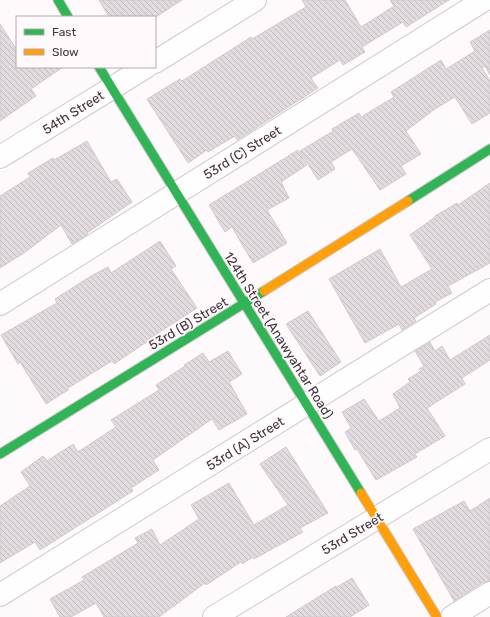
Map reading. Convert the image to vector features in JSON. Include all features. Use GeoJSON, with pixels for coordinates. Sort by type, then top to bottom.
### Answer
{"type":"FeatureCollection","features":[{"type":"Feature","properties":{"kind":"street"},"geometry":{"type":"LineString","coordinates":[[58,0],[67,16]]}},
{"type":"Feature","properties":{"kind":"street"},"geometry":{"type":"LineString","coordinates":[[156,61],[255,0]]}},
{"type":"Feature","properties":{"kind":"street","name":"53rd (C) Street"},"geometry":{"type":"LineString","coordinates":[[0,304],[484,0]]}},
{"type":"Feature","properties":{"kind":"street","name":"124th Street (Anawyahtar Road)"},"geometry":{"type":"LineString","coordinates":[[100,68],[437,617]]}},
{"type":"Feature","properties":{"kind":"street","name":"54th Street"},"geometry":{"type":"LineString","coordinates":[[0,157],[144,68]]}},
{"type":"Feature","properties":{"kind":"street","name":"53rd (B) Street"},"geometry":{"type":"LineString","coordinates":[[0,454],[244,304],[490,149]]}},
{"type":"Feature","properties":{"kind":"street","name":"53rd (A) Street"},"geometry":{"type":"LineString","coordinates":[[0,595],[490,290]]}},
{"type":"Feature","properties":{"kind":"street","name":"53rd Street"},"geometry":{"type":"LineString","coordinates":[[214,617],[490,449]]}},
{"type":"Feature","properties":{"kind":"street"},"geometry":{"type":"LineString","coordinates":[[452,617],[490,594]]}},
{"type":"Feature","properties":{"kind":"building"},"geometry":{"type":"Polygon","coordinates":[[[99,0],[182,0],[156,17],[108,16],[99,0]]]}},
{"type":"Feature","properties":{"kind":"building"},"geometry":{"type":"Polygon","coordinates":[[[302,0],[345,0],[361,27],[394,6],[390,0],[449,0],[406,27],[403,22],[362,47],[365,52],[343,65],[340,60],[311,78],[318,88],[237,140],[235,136],[208,152],[207,150],[188,163],[147,99],[180,79],[182,81],[251,37],[252,39],[306,7],[302,0]]]}},
{"type":"Feature","properties":{"kind":"building"},"geometry":{"type":"Polygon","coordinates":[[[0,24],[16,48],[16,68],[62,68],[31,89],[36,96],[0,121],[0,24]]]}},
{"type":"Feature","properties":{"kind":"building"},"geometry":{"type":"Polygon","coordinates":[[[490,30],[490,75],[485,66],[482,68],[490,81],[490,113],[472,124],[455,97],[435,109],[406,131],[421,154],[401,166],[406,174],[380,190],[352,149],[331,162],[335,169],[318,180],[300,151],[359,113],[361,117],[394,97],[391,92],[441,60],[446,69],[475,51],[470,42],[490,30]]]}},
{"type":"Feature","properties":{"kind":"building"},"geometry":{"type":"Polygon","coordinates":[[[87,141],[111,182],[117,179],[132,202],[72,244],[61,225],[24,253],[0,268],[0,196],[30,177],[28,173],[53,158],[54,160],[87,141]]]}},
{"type":"Feature","properties":{"kind":"building"},"geometry":{"type":"Polygon","coordinates":[[[298,150],[307,165],[281,182],[289,198],[267,210],[287,243],[253,263],[232,227],[225,232],[209,205],[298,150]]]}},
{"type":"Feature","properties":{"kind":"building"},"geometry":{"type":"Polygon","coordinates":[[[490,183],[490,263],[448,286],[452,293],[435,302],[436,304],[414,318],[416,321],[402,330],[399,324],[365,343],[329,279],[380,249],[401,287],[432,269],[410,235],[435,216],[457,203],[458,205],[490,183]]]}},
{"type":"Feature","properties":{"kind":"building"},"geometry":{"type":"Polygon","coordinates":[[[160,241],[176,266],[171,269],[197,308],[147,340],[148,341],[114,364],[112,361],[68,388],[68,390],[46,404],[20,362],[18,364],[1,335],[57,303],[55,299],[91,276],[108,267],[111,273],[160,241]]]}},
{"type":"Feature","properties":{"kind":"building"},"geometry":{"type":"Polygon","coordinates":[[[308,311],[341,362],[320,376],[286,324],[308,311]]]}},
{"type":"Feature","properties":{"kind":"building"},"geometry":{"type":"Polygon","coordinates":[[[490,335],[490,360],[462,378],[465,384],[427,408],[445,436],[415,454],[417,457],[376,480],[357,449],[355,450],[345,432],[351,428],[342,412],[364,399],[379,421],[400,408],[393,394],[410,382],[408,379],[421,371],[419,369],[424,366],[415,351],[430,342],[435,351],[442,346],[450,360],[490,335]]]}},
{"type":"Feature","properties":{"kind":"building"},"geometry":{"type":"Polygon","coordinates":[[[228,351],[242,374],[229,382],[247,414],[219,430],[212,419],[153,460],[159,470],[131,488],[133,491],[40,550],[35,542],[0,563],[0,506],[30,486],[21,472],[43,456],[47,461],[73,444],[78,452],[116,427],[111,420],[159,390],[156,385],[185,366],[184,365],[203,353],[209,362],[228,351]]]}},
{"type":"Feature","properties":{"kind":"building"},"geometry":{"type":"Polygon","coordinates":[[[286,447],[328,513],[300,528],[303,532],[254,559],[253,557],[242,564],[241,562],[206,585],[205,583],[159,617],[104,617],[96,603],[71,617],[60,617],[50,599],[84,580],[82,577],[138,543],[135,538],[152,529],[160,545],[199,519],[191,505],[229,483],[254,525],[288,505],[260,464],[286,447]]]}},
{"type":"Feature","properties":{"kind":"building"},"geometry":{"type":"Polygon","coordinates":[[[490,498],[490,581],[483,582],[454,601],[413,529],[464,501],[470,511],[490,498]]]}},
{"type":"Feature","properties":{"kind":"building"},"geometry":{"type":"Polygon","coordinates":[[[352,578],[369,605],[350,617],[286,617],[336,586],[337,587],[352,578]]]}},
{"type":"Feature","properties":{"kind":"traffic: fast"},"geometry":{"type":"LineString","coordinates":[[58,0],[67,16]]}},
{"type":"Feature","properties":{"kind":"traffic: fast"},"geometry":{"type":"LineString","coordinates":[[100,68],[361,493]]}},
{"type":"Feature","properties":{"kind":"traffic: fast"},"geometry":{"type":"LineString","coordinates":[[408,201],[490,149]]}},
{"type":"Feature","properties":{"kind":"traffic: fast"},"geometry":{"type":"LineString","coordinates":[[0,454],[264,291]]}},
{"type":"Feature","properties":{"kind":"traffic: slow"},"geometry":{"type":"LineString","coordinates":[[264,291],[408,201]]}},
{"type":"Feature","properties":{"kind":"traffic: slow"},"geometry":{"type":"LineString","coordinates":[[361,493],[437,617]]}}]}
